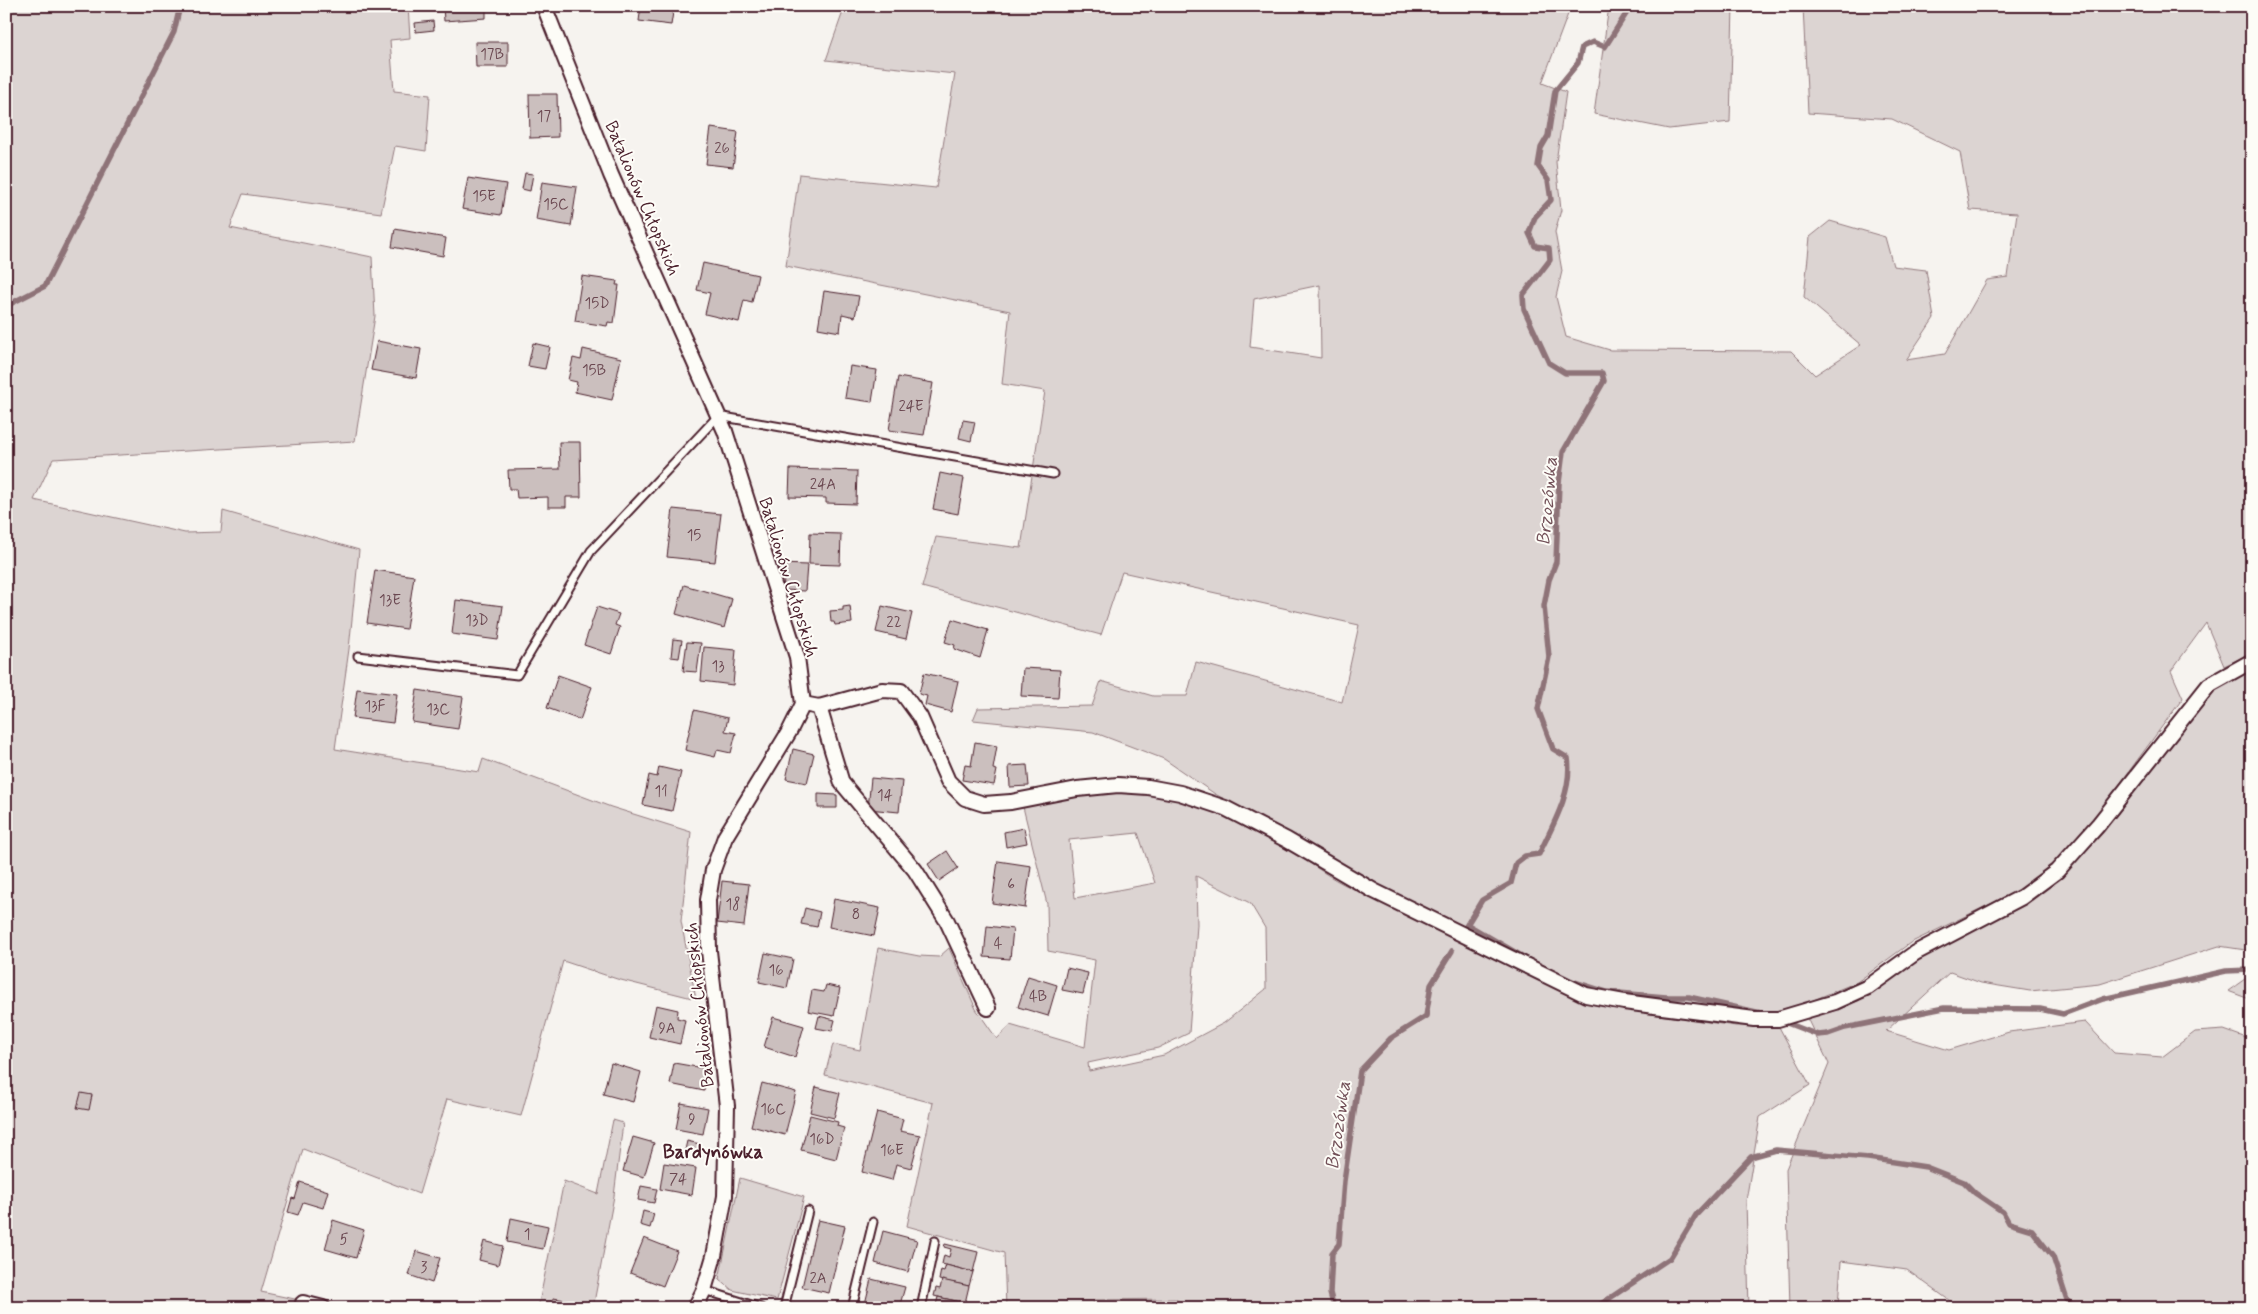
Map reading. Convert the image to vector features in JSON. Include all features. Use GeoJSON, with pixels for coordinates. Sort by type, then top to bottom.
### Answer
{"type":"FeatureCollection","features":[{"type":"Feature","properties":{"kind":"street","name":"Batalionów Chłopskich"},"geometry":{"type":"LineString","coordinates":[[544,6],[612,175],[724,431],[796,657],[803,704],[789,732],[725,837],[713,870],[708,900],[709,951],[727,1106],[725,1196],[714,1256],[704,1290],[695,1308]]}},
{"type":"Feature","properties":{"kind":"street"},"geometry":{"type":"LineString","coordinates":[[803,704],[819,707],[882,690],[900,691],[920,718],[948,781],[965,798],[984,804],[1011,802],[1077,789],[1118,784],[1148,786],[1180,793],[1225,808],[1287,840],[1374,891],[1586,996],[1754,1018],[1778,1019],[1835,1002],[1868,987],[1915,953],[2022,896],[2057,871],[2098,825],[2210,685],[2252,661]]}},
{"type":"Feature","properties":{"kind":"street"},"geometry":{"type":"LineString","coordinates":[[819,707],[842,783],[915,870],[947,921],[988,1008]]}},
{"type":"Feature","properties":{"kind":"street"},"geometry":{"type":"LineString","coordinates":[[303,1303],[323,1308]]}},
{"type":"Feature","properties":{"kind":"lane"},"geometry":{"type":"LineString","coordinates":[[358,656],[517,675],[591,551],[718,416],[1053,474]]}},
{"type":"Feature","properties":{"kind":"lane"},"geometry":{"type":"LineString","coordinates":[[784,1308],[808,1211]]}},
{"type":"Feature","properties":{"kind":"lane"},"geometry":{"type":"LineString","coordinates":[[852,1308],[873,1222]]}},
{"type":"Feature","properties":{"kind":"lane"},"geometry":{"type":"LineString","coordinates":[[921,1308],[936,1241]]}},
{"type":"Feature","properties":{"kind":"lane"},"geometry":{"type":"LineString","coordinates":[[704,1290],[761,1308]]}},
{"type":"Feature","properties":{"kind":"shaded area"},"geometry":{"type":"Polygon","coordinates":[[[6,6],[408,6],[410,38],[390,40],[394,91],[430,95],[426,151],[395,146],[381,213],[243,194],[230,228],[372,257],[375,316],[355,441],[53,459],[34,500],[185,533],[221,532],[223,511],[359,550],[349,649],[335,749],[479,772],[483,759],[611,807],[691,832],[681,921],[696,999],[617,979],[563,961],[521,1116],[447,1099],[419,1194],[303,1149],[261,1292],[338,1308],[6,1308],[6,6]]]}},
{"type":"Feature","properties":{"kind":"shaded area"},"geometry":{"type":"Polygon","coordinates":[[[845,6],[1571,6],[1542,83],[1566,92],[1556,162],[1561,210],[1555,232],[1562,271],[1556,297],[1566,337],[1610,350],[1791,351],[1815,375],[1861,345],[1804,297],[1810,237],[1830,221],[1885,237],[1893,266],[1926,270],[1934,318],[1906,360],[1945,354],[1987,280],[2008,277],[2017,213],[1970,210],[1960,152],[1892,119],[1808,113],[1803,6],[2252,6],[2252,653],[2224,666],[2206,623],[2171,671],[2183,698],[2091,823],[2052,866],[2017,891],[1910,943],[1857,982],[1799,1006],[1767,1016],[1644,998],[1644,1013],[1736,1026],[1778,1025],[1810,1085],[1760,1117],[1746,1201],[1749,1308],[1193,1308],[1175,1299],[1094,1300],[1092,1308],[1006,1308],[1004,1253],[907,1226],[933,1103],[825,1075],[833,1044],[860,1050],[878,948],[919,956],[939,957],[949,948],[976,1009],[997,1039],[1010,1025],[1085,1047],[1095,960],[1048,951],[1047,904],[1023,807],[1117,791],[1139,791],[1183,800],[1248,828],[1352,888],[1341,863],[1215,794],[1164,759],[1093,732],[973,720],[978,708],[1092,706],[1101,681],[1153,696],[1187,696],[1196,662],[1342,702],[1359,625],[1122,572],[1101,635],[922,587],[936,537],[1021,548],[1045,391],[1002,384],[1010,311],[786,266],[799,174],[936,188],[955,74],[826,60],[845,6]],[[1320,285],[1254,299],[1250,347],[1321,358],[1320,285]],[[1138,833],[1069,840],[1075,898],[1155,883],[1138,833]],[[1196,876],[1197,925],[1189,1033],[1158,1048],[1088,1063],[1089,1071],[1164,1055],[1224,1023],[1266,989],[1265,928],[1250,903],[1196,876]]]}},
{"type":"Feature","properties":{"kind":"shaded area"},"geometry":{"type":"Polygon","coordinates":[[[1609,6],[1733,6],[1730,122],[1669,129],[1594,114],[1609,6]]]}},
{"type":"Feature","properties":{"kind":"shaded area"},"geometry":{"type":"Polygon","coordinates":[[[2252,668],[2252,951],[2219,946],[2100,984],[2030,991],[1981,983],[1950,972],[1886,1031],[1949,1050],[2009,1032],[2085,1022],[2114,1053],[2162,1057],[2195,1032],[2224,1030],[2252,1040],[2252,1308],[1960,1308],[1907,1270],[1841,1261],[1838,1307],[1790,1308],[1786,1169],[1829,1064],[1807,1018],[1858,1001],[1920,957],[2023,906],[2059,879],[2103,833],[2210,694],[2238,674],[2252,668]]]}},
{"type":"Feature","properties":{"kind":"shaded area"},"geometry":{"type":"Polygon","coordinates":[[[2252,974],[2252,1000],[2228,991],[2252,974]]]}},
{"type":"Feature","properties":{"kind":"shaded area"},"geometry":{"type":"Polygon","coordinates":[[[613,1120],[623,1123],[614,1196],[593,1308],[538,1308],[564,1181],[598,1194],[613,1120]]]}},
{"type":"Feature","properties":{"kind":"shaded area"},"geometry":{"type":"Polygon","coordinates":[[[740,1178],[804,1197],[777,1300],[732,1290],[719,1279],[740,1178]]]}},
{"type":"Feature","properties":{"kind":"building"},"geometry":{"type":"Polygon","coordinates":[[[443,6],[486,6],[486,18],[444,21],[443,6]]]}},
{"type":"Feature","properties":{"kind":"building"},"geometry":{"type":"Polygon","coordinates":[[[641,6],[674,6],[671,25],[639,21],[641,6]]]}},
{"type":"Feature","properties":{"kind":"building"},"geometry":{"type":"Polygon","coordinates":[[[433,21],[434,30],[416,32],[415,23],[433,21]]]}},
{"type":"Feature","properties":{"kind":"building"},"geometry":{"type":"Polygon","coordinates":[[[475,42],[508,42],[508,67],[476,67],[475,42]]]}},
{"type":"Feature","properties":{"kind":"building"},"geometry":{"type":"Polygon","coordinates":[[[529,94],[557,94],[558,137],[530,138],[529,94]]]}},
{"type":"Feature","properties":{"kind":"building"},"geometry":{"type":"Polygon","coordinates":[[[711,128],[738,132],[733,167],[706,164],[711,128]]]}},
{"type":"Feature","properties":{"kind":"building"},"geometry":{"type":"Polygon","coordinates":[[[525,173],[533,174],[530,191],[522,189],[525,173]]]}},
{"type":"Feature","properties":{"kind":"building"},"geometry":{"type":"Polygon","coordinates":[[[468,178],[506,184],[501,215],[462,209],[468,178]]]}},
{"type":"Feature","properties":{"kind":"building"},"geometry":{"type":"Polygon","coordinates":[[[542,182],[577,187],[571,226],[536,220],[542,182]]]}},
{"type":"Feature","properties":{"kind":"building"},"geometry":{"type":"Polygon","coordinates":[[[395,229],[446,238],[443,256],[392,247],[395,229]]]}},
{"type":"Feature","properties":{"kind":"building"},"geometry":{"type":"Polygon","coordinates":[[[703,263],[758,275],[752,302],[744,300],[739,322],[705,314],[710,293],[697,290],[703,263]]]}},
{"type":"Feature","properties":{"kind":"building"},"geometry":{"type":"Polygon","coordinates":[[[582,276],[617,281],[616,285],[619,285],[614,323],[608,322],[607,326],[575,321],[582,276]]]}},
{"type":"Feature","properties":{"kind":"building"},"geometry":{"type":"Polygon","coordinates":[[[824,291],[859,296],[855,317],[842,314],[840,332],[818,328],[824,291]]]}},
{"type":"Feature","properties":{"kind":"building"},"geometry":{"type":"Polygon","coordinates":[[[377,341],[421,349],[416,378],[371,370],[377,341]]]}},
{"type":"Feature","properties":{"kind":"building"},"geometry":{"type":"Polygon","coordinates":[[[533,343],[550,347],[545,369],[528,366],[533,343]]]}},
{"type":"Feature","properties":{"kind":"building"},"geometry":{"type":"Polygon","coordinates":[[[583,349],[621,358],[612,400],[575,392],[577,382],[568,380],[573,358],[581,360],[583,349]]]}},
{"type":"Feature","properties":{"kind":"building"},"geometry":{"type":"Polygon","coordinates":[[[850,366],[877,370],[872,402],[845,398],[850,366]]]}},
{"type":"Feature","properties":{"kind":"building"},"geometry":{"type":"Polygon","coordinates":[[[898,377],[933,383],[924,435],[889,430],[898,377]]]}},
{"type":"Feature","properties":{"kind":"building"},"geometry":{"type":"Polygon","coordinates":[[[963,420],[975,422],[971,441],[959,438],[963,420]]]}},
{"type":"Feature","properties":{"kind":"building"},"geometry":{"type":"Polygon","coordinates":[[[559,442],[580,442],[581,497],[566,497],[566,507],[548,507],[548,497],[517,498],[516,489],[509,489],[508,470],[560,469],[559,442]]]}},
{"type":"Feature","properties":{"kind":"building"},"geometry":{"type":"Polygon","coordinates":[[[790,469],[857,471],[856,504],[826,503],[826,498],[789,497],[790,469]]]}},
{"type":"Feature","properties":{"kind":"building"},"geometry":{"type":"Polygon","coordinates":[[[940,473],[964,478],[958,514],[933,509],[940,473]]]}},
{"type":"Feature","properties":{"kind":"building"},"geometry":{"type":"Polygon","coordinates":[[[673,509],[721,514],[715,562],[667,557],[673,509]]]}},
{"type":"Feature","properties":{"kind":"building"},"geometry":{"type":"Polygon","coordinates":[[[810,533],[841,534],[840,565],[809,564],[810,533]]]}},
{"type":"Feature","properties":{"kind":"building"},"geometry":{"type":"Polygon","coordinates":[[[779,564],[807,565],[805,591],[783,590],[784,579],[778,579],[779,564]]]}},
{"type":"Feature","properties":{"kind":"building"},"geometry":{"type":"Polygon","coordinates":[[[375,570],[414,576],[406,629],[367,623],[375,570]]]}},
{"type":"Feature","properties":{"kind":"building"},"geometry":{"type":"Polygon","coordinates":[[[684,585],[732,599],[724,628],[676,614],[684,585]]]}},
{"type":"Feature","properties":{"kind":"building"},"geometry":{"type":"Polygon","coordinates":[[[456,600],[503,606],[498,640],[452,634],[456,600]]]}},
{"type":"Feature","properties":{"kind":"building"},"geometry":{"type":"Polygon","coordinates":[[[850,606],[852,623],[835,625],[834,622],[831,622],[830,611],[843,610],[843,607],[850,606]]]}},
{"type":"Feature","properties":{"kind":"building"},"geometry":{"type":"Polygon","coordinates":[[[882,606],[912,613],[906,639],[876,632],[882,606]]]}},
{"type":"Feature","properties":{"kind":"building"},"geometry":{"type":"Polygon","coordinates":[[[597,607],[619,614],[615,625],[620,627],[611,654],[584,645],[597,607]]]}},
{"type":"Feature","properties":{"kind":"building"},"geometry":{"type":"Polygon","coordinates":[[[952,619],[988,630],[980,658],[954,649],[955,645],[945,642],[952,619]]]}},
{"type":"Feature","properties":{"kind":"building"},"geometry":{"type":"Polygon","coordinates":[[[673,639],[682,640],[679,658],[671,657],[673,639]]]}},
{"type":"Feature","properties":{"kind":"building"},"geometry":{"type":"Polygon","coordinates":[[[687,642],[701,643],[697,672],[683,671],[687,642]]]}},
{"type":"Feature","properties":{"kind":"building"},"geometry":{"type":"Polygon","coordinates":[[[704,647],[736,650],[733,685],[701,681],[704,647]]]}},
{"type":"Feature","properties":{"kind":"building"},"geometry":{"type":"Polygon","coordinates":[[[1023,668],[1060,670],[1058,698],[1021,696],[1023,668]]]}},
{"type":"Feature","properties":{"kind":"building"},"geometry":{"type":"Polygon","coordinates":[[[924,673],[958,681],[951,712],[925,705],[927,696],[919,694],[924,673]]]}},
{"type":"Feature","properties":{"kind":"building"},"geometry":{"type":"Polygon","coordinates":[[[558,675],[592,687],[580,720],[547,708],[558,675]]]}},
{"type":"Feature","properties":{"kind":"building"},"geometry":{"type":"Polygon","coordinates":[[[357,689],[397,694],[393,723],[353,718],[357,689]]]}},
{"type":"Feature","properties":{"kind":"building"},"geometry":{"type":"Polygon","coordinates":[[[417,690],[463,697],[458,729],[412,722],[417,690]]]}},
{"type":"Feature","properties":{"kind":"building"},"geometry":{"type":"Polygon","coordinates":[[[694,710],[728,718],[725,731],[736,733],[731,753],[717,750],[715,757],[685,750],[694,710]]]}},
{"type":"Feature","properties":{"kind":"building"},"geometry":{"type":"Polygon","coordinates":[[[975,742],[997,746],[993,769],[997,770],[994,785],[962,780],[965,765],[971,766],[975,742]]]}},
{"type":"Feature","properties":{"kind":"building"},"geometry":{"type":"Polygon","coordinates":[[[793,749],[814,754],[807,783],[786,779],[793,749]]]}},
{"type":"Feature","properties":{"kind":"building"},"geometry":{"type":"Polygon","coordinates":[[[1027,765],[1029,786],[1010,787],[1009,766],[1027,765]]]}},
{"type":"Feature","properties":{"kind":"building"},"geometry":{"type":"Polygon","coordinates":[[[659,767],[681,772],[672,811],[643,805],[649,775],[657,777],[659,767]]]}},
{"type":"Feature","properties":{"kind":"building"},"geometry":{"type":"Polygon","coordinates":[[[871,778],[902,781],[899,812],[868,809],[871,778]]]}},
{"type":"Feature","properties":{"kind":"building"},"geometry":{"type":"Polygon","coordinates":[[[818,794],[837,795],[837,808],[818,808],[818,794]]]}},
{"type":"Feature","properties":{"kind":"building"},"geometry":{"type":"Polygon","coordinates":[[[1024,828],[1027,843],[1006,847],[1004,832],[1024,828]]]}},
{"type":"Feature","properties":{"kind":"building"},"geometry":{"type":"Polygon","coordinates":[[[947,851],[958,868],[939,881],[928,864],[947,851]]]}},
{"type":"Feature","properties":{"kind":"building"},"geometry":{"type":"Polygon","coordinates":[[[998,861],[1031,866],[1025,908],[992,903],[998,861]]]}},
{"type":"Feature","properties":{"kind":"building"},"geometry":{"type":"Polygon","coordinates":[[[722,881],[749,884],[744,926],[717,923],[722,881]]]}},
{"type":"Feature","properties":{"kind":"building"},"geometry":{"type":"Polygon","coordinates":[[[834,899],[880,908],[874,936],[829,927],[834,899]]]}},
{"type":"Feature","properties":{"kind":"building"},"geometry":{"type":"Polygon","coordinates":[[[805,908],[820,912],[817,927],[801,924],[805,908]]]}},
{"type":"Feature","properties":{"kind":"building"},"geometry":{"type":"Polygon","coordinates":[[[987,926],[1013,929],[1010,959],[984,957],[987,926]]]}},
{"type":"Feature","properties":{"kind":"building"},"geometry":{"type":"Polygon","coordinates":[[[765,953],[793,959],[787,988],[759,982],[765,953]]]}},
{"type":"Feature","properties":{"kind":"building"},"geometry":{"type":"Polygon","coordinates":[[[1067,968],[1088,973],[1083,994],[1062,990],[1067,968]]]}},
{"type":"Feature","properties":{"kind":"building"},"geometry":{"type":"Polygon","coordinates":[[[1028,976],[1057,985],[1048,1016],[1018,1007],[1028,976]]]}},
{"type":"Feature","properties":{"kind":"building"},"geometry":{"type":"Polygon","coordinates":[[[826,985],[840,988],[834,1016],[808,1011],[812,990],[824,992],[826,985]]]}},
{"type":"Feature","properties":{"kind":"building"},"geometry":{"type":"Polygon","coordinates":[[[656,1005],[678,1010],[677,1018],[685,1020],[680,1044],[649,1037],[656,1005]]]}},
{"type":"Feature","properties":{"kind":"building"},"geometry":{"type":"Polygon","coordinates":[[[819,1016],[835,1020],[832,1031],[816,1028],[819,1016]]]}},
{"type":"Feature","properties":{"kind":"building"},"geometry":{"type":"Polygon","coordinates":[[[773,1017],[804,1026],[795,1057],[764,1047],[773,1017]]]}},
{"type":"Feature","properties":{"kind":"building"},"geometry":{"type":"Polygon","coordinates":[[[611,1063],[641,1072],[633,1102],[603,1094],[611,1063]]]}},
{"type":"Feature","properties":{"kind":"building"},"geometry":{"type":"Polygon","coordinates":[[[674,1063],[708,1069],[704,1091],[670,1084],[674,1063]]]}},
{"type":"Feature","properties":{"kind":"building"},"geometry":{"type":"Polygon","coordinates":[[[762,1083],[796,1092],[785,1135],[751,1126],[762,1083]]]}},
{"type":"Feature","properties":{"kind":"building"},"geometry":{"type":"Polygon","coordinates":[[[816,1087],[840,1093],[834,1118],[810,1112],[816,1087]]]}},
{"type":"Feature","properties":{"kind":"building"},"geometry":{"type":"Polygon","coordinates":[[[81,1093],[92,1095],[89,1110],[77,1108],[81,1093]]]}},
{"type":"Feature","properties":{"kind":"building"},"geometry":{"type":"Polygon","coordinates":[[[681,1103],[708,1108],[703,1134],[676,1129],[681,1103]]]}},
{"type":"Feature","properties":{"kind":"building"},"geometry":{"type":"Polygon","coordinates":[[[877,1112],[903,1119],[900,1131],[920,1135],[911,1168],[896,1164],[892,1180],[862,1172],[877,1112]]]}},
{"type":"Feature","properties":{"kind":"building"},"geometry":{"type":"Polygon","coordinates":[[[810,1115],[838,1122],[837,1126],[844,1128],[836,1159],[801,1150],[810,1115]]]}},
{"type":"Feature","properties":{"kind":"building"},"geometry":{"type":"Polygon","coordinates":[[[633,1137],[654,1143],[644,1177],[623,1171],[633,1137]]]}},
{"type":"Feature","properties":{"kind":"building"},"geometry":{"type":"Polygon","coordinates":[[[687,1141],[700,1144],[698,1153],[685,1150],[687,1141]]]}},
{"type":"Feature","properties":{"kind":"building"},"geometry":{"type":"Polygon","coordinates":[[[664,1163],[696,1168],[692,1195],[660,1189],[664,1163]]]}},
{"type":"Feature","properties":{"kind":"building"},"geometry":{"type":"Polygon","coordinates":[[[300,1182],[328,1191],[323,1208],[303,1202],[298,1215],[288,1212],[292,1198],[295,1199],[300,1182]]]}},
{"type":"Feature","properties":{"kind":"building"},"geometry":{"type":"Polygon","coordinates":[[[641,1186],[657,1189],[654,1203],[638,1200],[641,1186]]]}},
{"type":"Feature","properties":{"kind":"building"},"geometry":{"type":"Polygon","coordinates":[[[643,1211],[654,1214],[650,1228],[640,1225],[643,1211]]]}},
{"type":"Feature","properties":{"kind":"building"},"geometry":{"type":"Polygon","coordinates":[[[511,1218],[548,1226],[543,1249],[507,1242],[511,1218]]]}},
{"type":"Feature","properties":{"kind":"building"},"geometry":{"type":"Polygon","coordinates":[[[333,1220],[364,1230],[356,1258],[325,1249],[333,1220]]]}},
{"type":"Feature","properties":{"kind":"building"},"geometry":{"type":"Polygon","coordinates":[[[818,1220],[845,1226],[829,1293],[802,1287],[818,1220]]]}},
{"type":"Feature","properties":{"kind":"building"},"geometry":{"type":"Polygon","coordinates":[[[883,1231],[917,1240],[908,1272],[875,1263],[883,1231]]]}},
{"type":"Feature","properties":{"kind":"building"},"geometry":{"type":"Polygon","coordinates":[[[644,1238],[677,1251],[663,1286],[630,1273],[644,1238]]]}},
{"type":"Feature","properties":{"kind":"building"},"geometry":{"type":"Polygon","coordinates":[[[484,1241],[503,1246],[498,1265],[479,1260],[484,1241]]]}},
{"type":"Feature","properties":{"kind":"building"},"geometry":{"type":"Polygon","coordinates":[[[945,1244],[978,1252],[973,1272],[942,1264],[944,1255],[949,1257],[951,1249],[944,1247],[945,1244]]]}},
{"type":"Feature","properties":{"kind":"building"},"geometry":{"type":"Polygon","coordinates":[[[416,1251],[440,1258],[432,1283],[409,1275],[416,1251]]]}},
{"type":"Feature","properties":{"kind":"building"},"geometry":{"type":"Polygon","coordinates":[[[946,1265],[973,1272],[969,1286],[939,1280],[941,1270],[944,1271],[946,1265]]]}},
{"type":"Feature","properties":{"kind":"building"},"geometry":{"type":"Polygon","coordinates":[[[871,1279],[905,1287],[899,1308],[864,1308],[871,1279]]]}},
{"type":"Feature","properties":{"kind":"building"},"geometry":{"type":"Polygon","coordinates":[[[942,1280],[969,1286],[965,1303],[934,1296],[936,1288],[940,1289],[942,1280]]]}},
{"type":"Feature","properties":{"kind":"building"},"geometry":{"type":"Polygon","coordinates":[[[938,1297],[965,1303],[964,1308],[931,1308],[932,1304],[936,1305],[938,1297]]]}},
{"type":"Feature","properties":{"kind":"building"},"geometry":{"type":"Polygon","coordinates":[[[553,1298],[572,1301],[571,1308],[551,1308],[553,1298]]]}},
{"type":"Feature","properties":{"kind":"waterway"},"geometry":{"type":"LineString","coordinates":[[6,306],[45,286],[174,32],[180,6]]}},
{"type":"Feature","properties":{"kind":"waterway","name":"Brzozówka"},"geometry":{"type":"LineString","coordinates":[[1465,928],[1482,900],[1511,883],[1516,863],[1525,856],[1539,854],[1556,820],[1568,783],[1568,758],[1553,749],[1538,709],[1549,657],[1544,606],[1549,580],[1556,562],[1559,483],[1563,452],[1604,381],[1602,373],[1565,373],[1549,363],[1524,309],[1523,295],[1550,260],[1549,248],[1535,246],[1529,233],[1535,217],[1551,200],[1548,180],[1538,166],[1541,148],[1548,136],[1555,91],[1578,63],[1582,47],[1593,42],[1605,47],[1631,6]]}},
{"type":"Feature","properties":{"kind":"waterway"},"geometry":{"type":"LineString","coordinates":[[1468,925],[1532,962]]}},
{"type":"Feature","properties":{"kind":"waterway","name":"Brzozówka"},"geometry":{"type":"LineString","coordinates":[[1334,1308],[1330,1293],[1332,1253],[1339,1244],[1344,1181],[1360,1071],[1391,1038],[1426,1016],[1431,985],[1452,951]]}},
{"type":"Feature","properties":{"kind":"waterway"},"geometry":{"type":"LineString","coordinates":[[1787,1023],[1818,1035],[1944,1008],[2040,1009],[2063,1014],[2103,999],[2226,971],[2250,970]]}},
{"type":"Feature","properties":{"kind":"waterway"},"geometry":{"type":"LineString","coordinates":[[1572,981],[1607,992],[1689,997],[1761,1013]]}},
{"type":"Feature","properties":{"kind":"waterway"},"geometry":{"type":"LineString","coordinates":[[1595,1308],[1670,1258],[1696,1215],[1751,1157],[1776,1150],[1868,1158],[1926,1167],[1964,1182],[1975,1193],[2003,1212],[2009,1223],[2032,1230],[2053,1257],[2067,1300],[2073,1308]]}},
{"type":"Feature","properties":{"kind":"district","name":"Bardynówka"},"geometry":{"type":"Point","coordinates":[713,1151]}}]}
